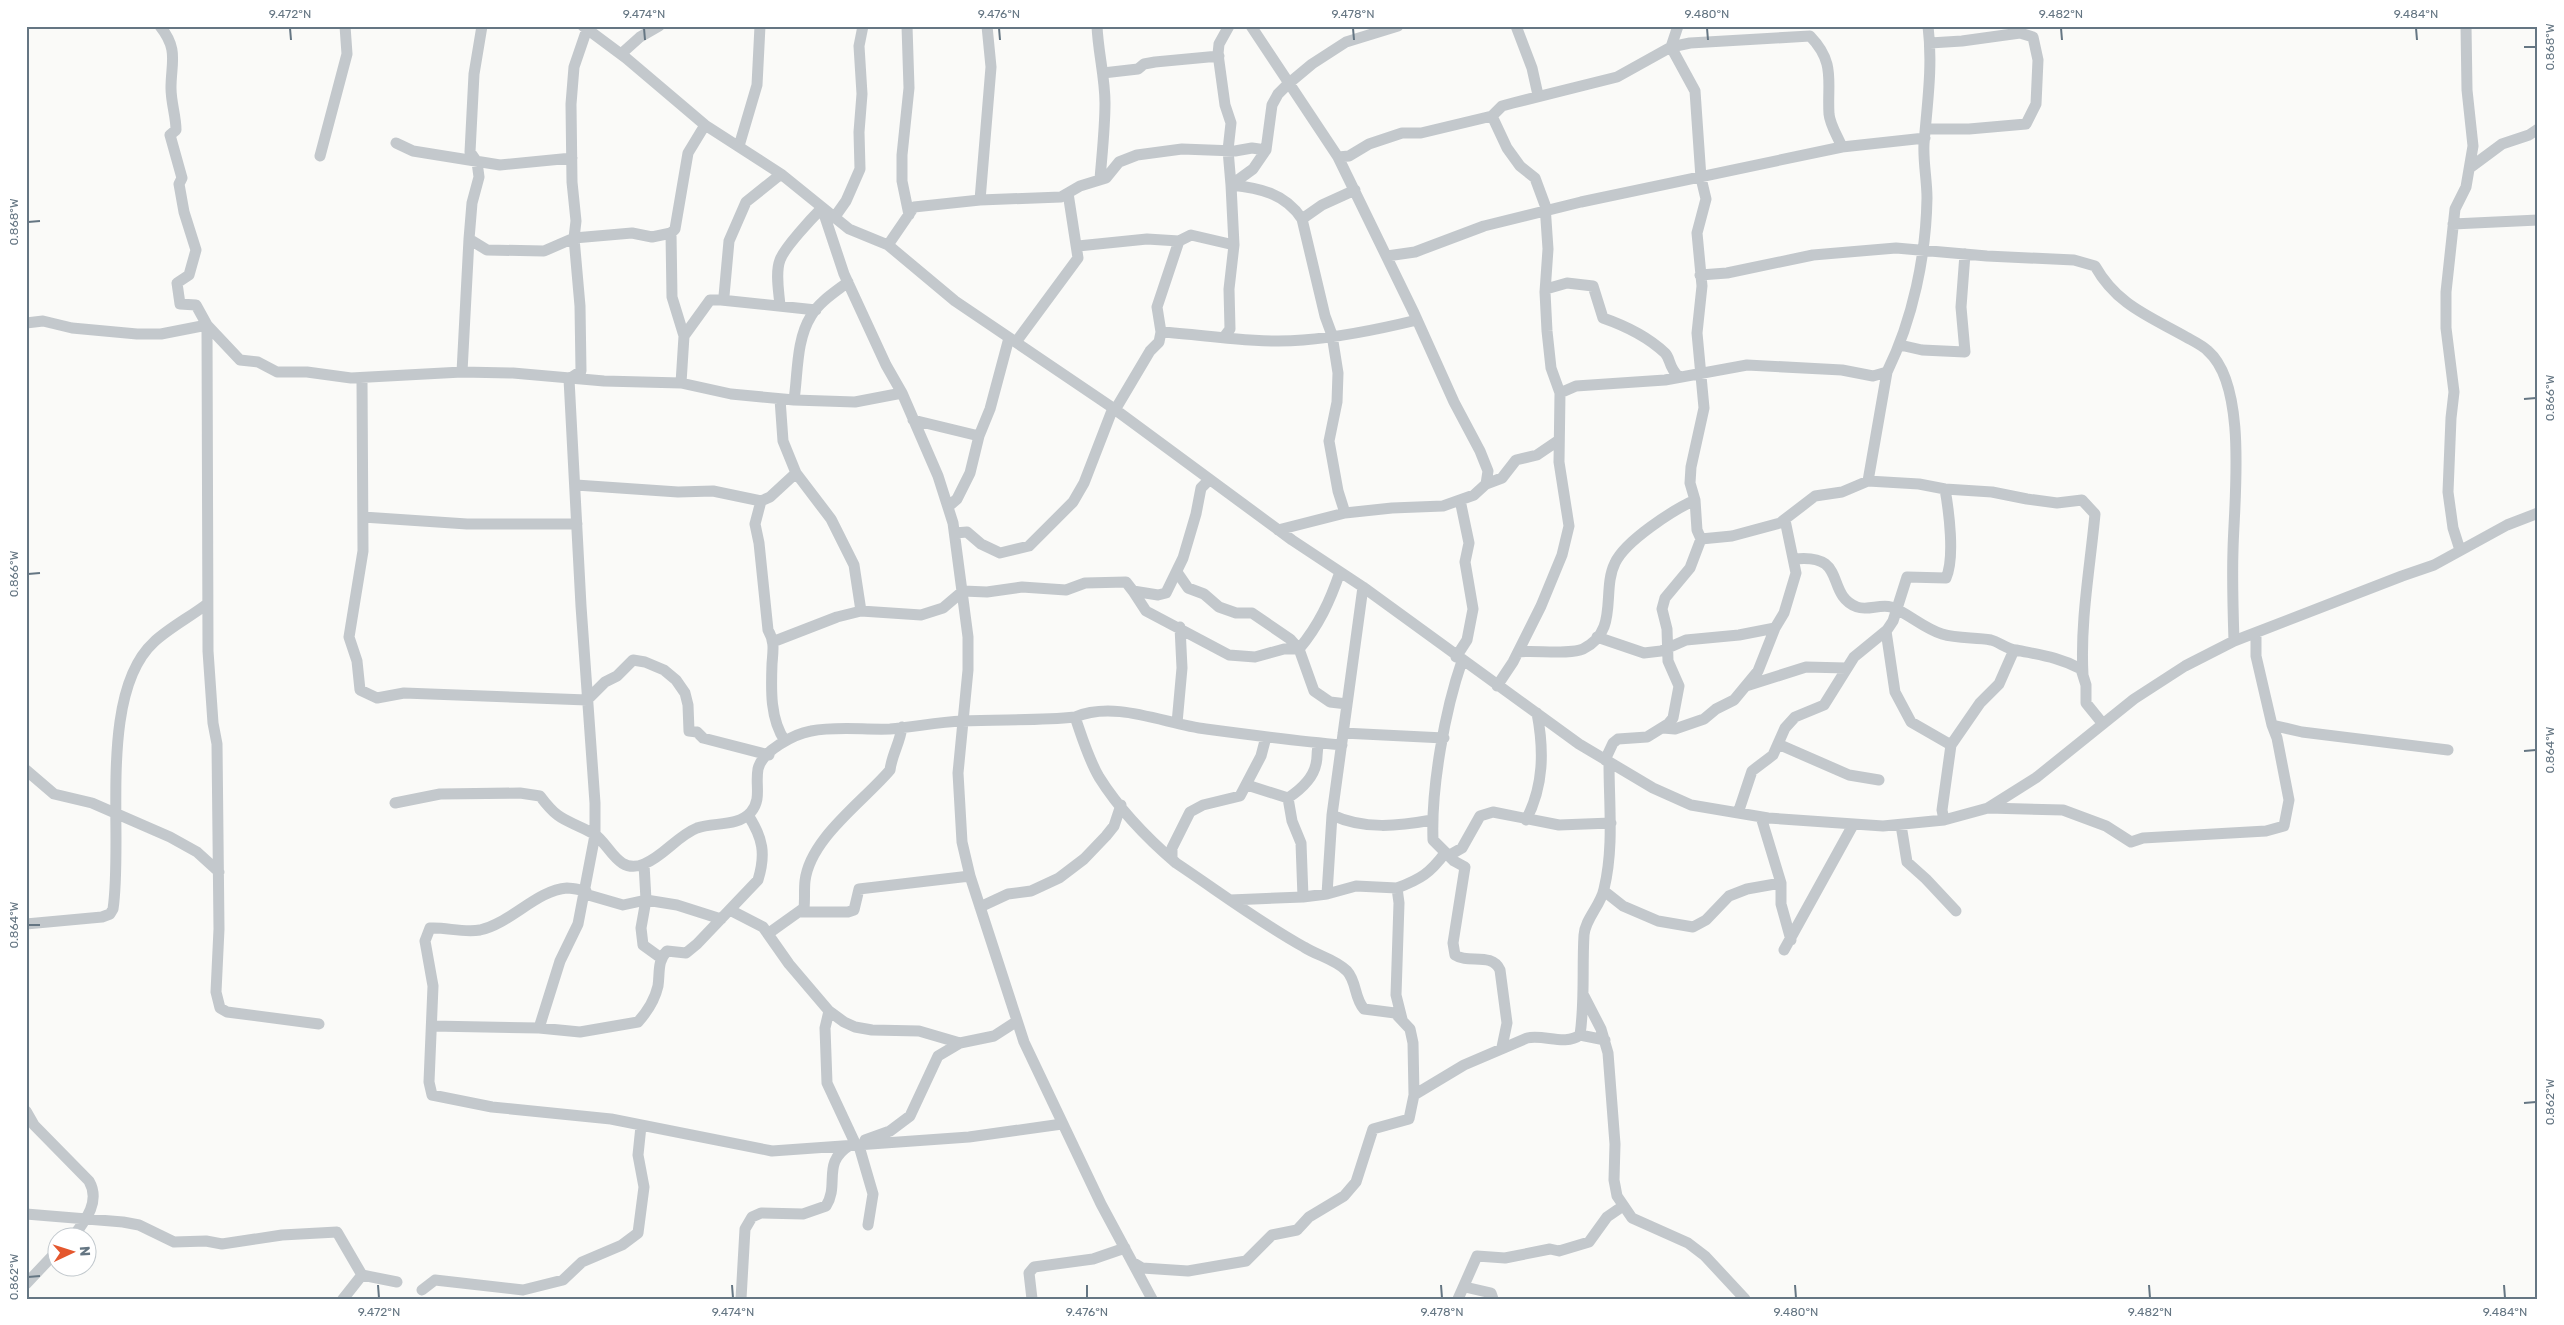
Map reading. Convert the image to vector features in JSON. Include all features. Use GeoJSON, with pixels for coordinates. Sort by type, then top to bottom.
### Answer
{"type":"FeatureCollection","features":[{"type":"Feature","properties":{"kind":"street"},"geometry":{"type":"LineString","coordinates":[[160,26],[173,47],[171,86],[176,130],[170,135],[182,178],[179,184],[184,212],[196,250],[189,275],[177,283],[180,304],[196,306],[207,325],[240,360],[258,362],[277,372],[306,372],[362,378],[462,372],[528,374],[569,379],[681,384],[731,394],[794,400],[855,402],[902,393]]}},
{"type":"Feature","properties":{"kind":"street"},"geometry":{"type":"LineString","coordinates":[[320,156],[347,54],[345,26]]}},
{"type":"Feature","properties":{"kind":"street"},"geometry":{"type":"LineString","coordinates":[[462,372],[468,239],[472,203],[478,184],[477,162],[470,152],[474,74],[482,26]]}},
{"type":"Feature","properties":{"kind":"street"},"geometry":{"type":"LineString","coordinates":[[621,54],[640,37],[659,26]]}},
{"type":"Feature","properties":{"kind":"street"},"geometry":{"type":"LineString","coordinates":[[739,146],[757,86],[760,26]]}},
{"type":"Feature","properties":{"kind":"street"},"geometry":{"type":"LineString","coordinates":[[834,218],[846,201],[860,169],[859,132],[862,94],[859,46],[863,26]]}},
{"type":"Feature","properties":{"kind":"street"},"geometry":{"type":"LineString","coordinates":[[908,26],[909,88],[902,155],[902,181],[909,215]]}},
{"type":"Feature","properties":{"kind":"street"},"geometry":{"type":"LineString","coordinates":[[980,200],[991,67],[987,26]]}},
{"type":"Feature","properties":{"kind":"street"},"geometry":{"type":"LineString","coordinates":[[1097,26],[1105,103],[1100,180]]}},
{"type":"Feature","properties":{"kind":"street"},"geometry":{"type":"LineString","coordinates":[[1224,337],[1230,329],[1230,289],[1234,244],[1228,150],[1231,123],[1225,105],[1218,44],[1229,26]]}},
{"type":"Feature","properties":{"kind":"street"},"geometry":{"type":"LineString","coordinates":[[1251,26],[1338,157],[1387,256],[1454,402],[1480,451],[1488,471],[1486,484]]}},
{"type":"Feature","properties":{"kind":"street"},"geometry":{"type":"LineString","coordinates":[[1231,185],[1253,169],[1266,150],[1272,105],[1278,94],[1288,84],[1312,64],[1346,42],[1367,31],[1398,26]]}},
{"type":"Feature","properties":{"kind":"street"},"geometry":{"type":"LineString","coordinates":[[1516,26],[1532,68],[1538,95]]}},
{"type":"Feature","properties":{"kind":"street"},"geometry":{"type":"LineString","coordinates":[[1580,1035],[1584,932],[1604,891],[1611,823],[1607,761],[1613,743],[1618,740],[1647,737],[1668,724],[1676,710],[1679,686],[1668,660],[1667,629],[1662,609],[1666,598],[1690,568],[1701,539],[1697,530],[1695,500],[1690,483],[1691,468],[1704,408],[1697,333],[1702,286],[1697,233],[1706,199],[1700,178],[1695,91],[1671,47],[1678,26]]}},
{"type":"Feature","properties":{"kind":"street"},"geometry":{"type":"LineString","coordinates":[[2460,550],[2453,528],[2448,492],[2454,392],[2446,328],[2446,292],[2455,209],[2466,187],[2471,167],[2473,146],[2467,90],[2466,26]]}},
{"type":"Feature","properties":{"kind":"street"},"geometry":{"type":"LineString","coordinates":[[1868,482],[1887,372],[1900,345],[1922,251],[1927,197],[1926,134],[1930,27]]}},
{"type":"Feature","properties":{"kind":"street"},"geometry":{"type":"LineString","coordinates":[[569,379],[580,371],[580,306],[574,238],[576,221],[570,104],[574,67],[585,28],[621,54],[705,125],[780,174],[849,229],[888,245],[955,301],[1114,409],[1278,530],[1363,586],[1497,686],[1607,761],[1653,788],[1691,805],[1761,817],[1854,825],[1901,825],[1944,820],[1988,808],[2063,810],[2106,826],[2131,842],[2143,838],[2266,831],[2284,826],[2289,800],[2284,766],[2272,725],[2256,656],[2256,633]]}},
{"type":"Feature","properties":{"kind":"street"},"geometry":{"type":"LineString","coordinates":[[1387,256],[1415,252],[1484,226],[1581,202],[1842,147],[1926,134],[2026,124],[2036,104],[2038,60],[2034,37],[2020,33],[1962,41],[1930,43]]}},
{"type":"Feature","properties":{"kind":"street"},"geometry":{"type":"LineString","coordinates":[[1338,157],[1349,156],[1369,144],[1402,133],[1420,133],[1492,116],[1502,106],[1538,95],[1544,97],[1617,77],[1671,47],[1810,36],[1823,49],[1830,81],[1829,116],[1842,147]]}},
{"type":"Feature","properties":{"kind":"street"},"geometry":{"type":"LineString","coordinates":[[1103,73],[1138,69],[1144,64],[1155,62],[1218,56]]}},
{"type":"Feature","properties":{"kind":"street"},"geometry":{"type":"LineString","coordinates":[[1492,116],[1507,148],[1520,166],[1535,178],[1542,193],[1546,212],[1548,249],[1546,289],[1551,368],[1560,393],[1559,462],[1569,526],[1562,555],[1518,652],[1497,686]]}},
{"type":"Feature","properties":{"kind":"street"},"geometry":{"type":"LineString","coordinates":[[468,239],[487,250],[544,251],[574,238],[632,233],[652,237],[671,232],[675,229],[688,153],[705,125]]}},
{"type":"Feature","properties":{"kind":"street"},"geometry":{"type":"LineString","coordinates":[[2471,167],[2502,144],[2529,135],[2538,129]]}},
{"type":"Feature","properties":{"kind":"street"},"geometry":{"type":"LineString","coordinates":[[396,143],[413,151],[500,165],[572,158]]}},
{"type":"Feature","properties":{"kind":"street"},"geometry":{"type":"LineString","coordinates":[[888,245],[914,207],[980,200],[1038,200],[1061,197],[1106,178],[1120,162],[1137,155],[1182,149],[1236,151],[1252,148],[1266,150]]}},
{"type":"Feature","properties":{"kind":"street"},"geometry":{"type":"LineString","coordinates":[[721,300],[724,296],[729,241],[746,202],[780,174]]}},
{"type":"Feature","properties":{"kind":"street"},"geometry":{"type":"LineString","coordinates":[[1231,185],[1257,188],[1280,196],[1295,208],[1302,218],[1325,316],[1332,335],[1338,373],[1337,402],[1329,441],[1338,491],[1345,513]]}},
{"type":"Feature","properties":{"kind":"street"},"geometry":{"type":"LineString","coordinates":[[1302,218],[1354,190]]}},
{"type":"Feature","properties":{"kind":"street"},"geometry":{"type":"LineString","coordinates":[[949,506],[957,498],[965,485],[979,436],[990,410],[1012,340],[1078,258],[1078,246],[1068,193]]}},
{"type":"Feature","properties":{"kind":"street"},"geometry":{"type":"LineString","coordinates":[[822,208],[848,282],[886,365],[902,393],[912,420],[938,476],[949,506],[955,533],[963,591],[968,670],[962,721],[958,792],[962,842],[970,876],[1016,1020],[1062,1124],[1152,1299]]}},
{"type":"Feature","properties":{"kind":"street"},"geometry":{"type":"LineString","coordinates":[[780,306],[778,283],[780,259],[822,208]]}},
{"type":"Feature","properties":{"kind":"street"},"geometry":{"type":"LineString","coordinates":[[2453,224],[2538,220]]}},
{"type":"Feature","properties":{"kind":"street"},"geometry":{"type":"LineString","coordinates":[[671,232],[672,297],[684,336],[681,384]]}},
{"type":"Feature","properties":{"kind":"street"},"geometry":{"type":"LineString","coordinates":[[1078,246],[1147,239],[1179,241],[1191,235],[1234,244]]}},
{"type":"Feature","properties":{"kind":"street"},"geometry":{"type":"LineString","coordinates":[[955,533],[967,532],[980,544],[1000,553],[1029,546],[1073,502],[1084,483],[1114,409],[1150,351],[1159,342],[1161,332],[1157,307],[1179,241]]}},
{"type":"Feature","properties":{"kind":"street"},"geometry":{"type":"LineString","coordinates":[[1700,275],[1727,273],[1813,255],[1896,248],[2074,260],[2096,266],[2104,281],[2118,297],[2138,312],[2209,351],[2220,368],[2229,392],[2236,432],[2233,557],[2234,641]]}},
{"type":"Feature","properties":{"kind":"street"},"geometry":{"type":"LineString","coordinates":[[1900,345],[1922,350],[1965,352],[1962,308],[1965,254]]}},
{"type":"Feature","properties":{"kind":"street"},"geometry":{"type":"LineString","coordinates":[[794,400],[801,342],[810,316],[848,282]]}},
{"type":"Feature","properties":{"kind":"street"},"geometry":{"type":"LineString","coordinates":[[1546,289],[1566,283],[1593,286],[1603,318],[1644,336],[1666,354],[1669,366],[1679,377]]}},
{"type":"Feature","properties":{"kind":"street"},"geometry":{"type":"LineString","coordinates":[[684,336],[710,300],[816,310]]}},
{"type":"Feature","properties":{"kind":"street"},"geometry":{"type":"LineString","coordinates":[[1161,332],[1248,340],[1303,340],[1380,330],[1417,320]]}},
{"type":"Feature","properties":{"kind":"street"},"geometry":{"type":"LineString","coordinates":[[26,323],[43,322],[72,328],[137,334],[161,334],[207,325]]}},
{"type":"Feature","properties":{"kind":"street"},"geometry":{"type":"LineString","coordinates":[[207,325],[207,604],[212,714],[217,744],[219,872],[216,992],[220,1008],[227,1012],[319,1024]]}},
{"type":"Feature","properties":{"kind":"street"},"geometry":{"type":"LineString","coordinates":[[1560,393],[1576,386],[1618,384],[1679,377],[1747,365],[1842,370],[1873,376],[1887,372]]}},
{"type":"Feature","properties":{"kind":"street"},"geometry":{"type":"LineString","coordinates":[[362,378],[363,551],[349,636],[357,661],[360,690],[377,698],[404,693],[587,700],[605,682],[617,676],[633,660],[645,662],[669,675],[685,693],[688,705],[689,731],[697,732],[703,738],[769,755]]}},
{"type":"Feature","properties":{"kind":"street"},"geometry":{"type":"LineString","coordinates":[[539,1028],[560,961],[578,924],[586,892],[595,835],[596,803],[587,700],[569,379]]}},
{"type":"Feature","properties":{"kind":"street"},"geometry":{"type":"LineString","coordinates":[[780,399],[783,441],[796,473],[831,520],[854,565],[860,612]]}},
{"type":"Feature","properties":{"kind":"street"},"geometry":{"type":"LineString","coordinates":[[912,420],[979,436]]}},
{"type":"Feature","properties":{"kind":"street"},"geometry":{"type":"LineString","coordinates":[[1278,530],[1345,513],[1392,508],[1443,506],[1474,495],[1486,484],[1502,478],[1516,460],[1537,455],[1559,440]]}},
{"type":"Feature","properties":{"kind":"street"},"geometry":{"type":"LineString","coordinates":[[576,485],[678,492],[713,491],[761,501],[770,497],[796,473]]}},
{"type":"Feature","properties":{"kind":"street"},"geometry":{"type":"LineString","coordinates":[[1133,591],[1166,593],[1177,572],[1196,514],[1201,488],[1209,480]]}},
{"type":"Feature","properties":{"kind":"street"},"geometry":{"type":"LineString","coordinates":[[1701,539],[1732,536],[1785,520],[1815,496],[1842,492],[1868,482],[1919,484],[1945,489],[1992,492],[2027,500],[2057,503],[2082,500],[2095,514],[2081,645],[2083,675],[2086,703],[2103,724]]}},
{"type":"Feature","properties":{"kind":"street"},"geometry":{"type":"LineString","coordinates":[[1738,813],[1752,772],[1773,755],[1785,728],[1795,717],[1824,705],[1854,656],[1886,631],[1896,611],[1907,577],[1946,578],[1951,567],[1949,510],[1945,489]]}},
{"type":"Feature","properties":{"kind":"street"},"geometry":{"type":"LineString","coordinates":[[1460,500],[1469,543],[1465,562],[1473,609],[1467,640],[1459,659],[1444,738],[1432,820],[1433,840],[1447,854],[1465,867],[1453,951],[1459,958],[1487,960],[1498,965],[1507,1023],[1502,1047]]}},
{"type":"Feature","properties":{"kind":"street"},"geometry":{"type":"LineString","coordinates":[[1518,652],[1583,649],[1597,637],[1605,628],[1614,564],[1623,549],[1676,508],[1695,500]]}},
{"type":"Feature","properties":{"kind":"street"},"geometry":{"type":"LineString","coordinates":[[761,501],[755,524],[768,630],[775,641],[772,665],[774,720],[785,741]]}},
{"type":"Feature","properties":{"kind":"street"},"geometry":{"type":"LineString","coordinates":[[1988,808],[2037,777],[2103,724],[2172,673],[2234,641],[2402,576],[2434,566],[2507,525],[2538,513]]}},
{"type":"Feature","properties":{"kind":"street"},"geometry":{"type":"LineString","coordinates":[[363,517],[467,524],[577,524]]}},
{"type":"Feature","properties":{"kind":"street"},"geometry":{"type":"LineString","coordinates":[[1663,728],[1675,729],[1704,719],[1716,709],[1734,700],[1758,671],[1775,628],[1784,613],[1796,573],[1785,520]]}},
{"type":"Feature","properties":{"kind":"street"},"geometry":{"type":"LineString","coordinates":[[1794,559],[1817,558],[1825,563],[1832,570],[1845,600],[1858,608],[1890,607],[1942,634],[1991,640],[2014,650],[2063,659],[2081,669],[2083,675]]}},
{"type":"Feature","properties":{"kind":"street"},"geometry":{"type":"LineString","coordinates":[[1177,572],[1188,588],[1204,594],[1220,607],[1236,613],[1252,613],[1290,640],[1299,649],[1314,691],[1330,702],[1347,704]]}},
{"type":"Feature","properties":{"kind":"street"},"geometry":{"type":"LineString","coordinates":[[1299,649],[1316,628],[1327,609],[1340,572]]}},
{"type":"Feature","properties":{"kind":"street"},"geometry":{"type":"LineString","coordinates":[[775,641],[837,617],[860,612],[921,615],[943,608],[963,591],[987,592],[1022,587],[1066,590],[1085,583],[1113,581],[1126,582],[1146,611],[1180,627],[1229,655],[1255,657],[1284,648],[1299,649]]}},
{"type":"Feature","properties":{"kind":"street"},"geometry":{"type":"LineString","coordinates":[[1326,894],[1332,815],[1363,586]]}},
{"type":"Feature","properties":{"kind":"street"},"geometry":{"type":"LineString","coordinates":[[26,924],[110,914],[114,909],[116,895],[118,727],[124,695],[137,668],[154,642],[207,604]]}},
{"type":"Feature","properties":{"kind":"street"},"geometry":{"type":"LineString","coordinates":[[1177,723],[1182,668],[1180,627]]}},
{"type":"Feature","properties":{"kind":"street"},"geometry":{"type":"LineString","coordinates":[[1597,637],[1644,653],[1661,651],[1686,640],[1739,635],[1775,628]]}},
{"type":"Feature","properties":{"kind":"street"},"geometry":{"type":"LineString","coordinates":[[1886,631],[1895,692],[1911,722],[1951,745]]}},
{"type":"Feature","properties":{"kind":"street"},"geometry":{"type":"LineString","coordinates":[[1944,820],[1942,810],[1951,745],[1980,703],[2000,684],[2014,650]]}},
{"type":"Feature","properties":{"kind":"street"},"geometry":{"type":"LineString","coordinates":[[1746,686],[1806,667],[1846,668]]}},
{"type":"Feature","properties":{"kind":"street"},"geometry":{"type":"LineString","coordinates":[[395,803],[440,794],[520,793],[540,796],[552,813],[562,820],[595,835],[617,860],[631,865],[644,864],[691,831],[706,826],[739,820],[748,815],[758,799],[759,765],[785,741],[812,731],[902,728],[962,721],[1075,717],[1085,712],[1105,711],[1266,737],[1342,745]]}},
{"type":"Feature","properties":{"kind":"street"},"geometry":{"type":"LineString","coordinates":[[1526,820],[1536,801],[1541,781],[1542,735],[1537,713]]}},
{"type":"Feature","properties":{"kind":"street"},"geometry":{"type":"LineString","coordinates":[[1075,717],[1088,754],[1100,778],[1145,834],[1172,859],[1230,900],[1304,948],[1335,961],[1348,972],[1354,984],[1358,1002],[1364,1009],[1396,1013],[1410,1030],[1413,1043],[1414,1095],[1409,1119],[1373,1129],[1356,1182],[1344,1196],[1308,1217],[1297,1230],[1272,1235],[1246,1261],[1235,1265],[1188,1271],[1142,1268],[1132,1262]]}},
{"type":"Feature","properties":{"kind":"street"},"geometry":{"type":"LineString","coordinates":[[2272,725],[2302,732],[2448,750]]}},
{"type":"Feature","properties":{"kind":"street"},"geometry":{"type":"LineString","coordinates":[[769,933],[804,908],[805,881],[810,865],[833,827],[890,770],[892,756],[900,743],[902,728]]}},
{"type":"Feature","properties":{"kind":"street"},"geometry":{"type":"LineString","coordinates":[[1344,733],[1444,738]]}},
{"type":"Feature","properties":{"kind":"street"},"geometry":{"type":"LineString","coordinates":[[1172,859],[1172,848],[1190,812],[1203,805],[1240,796],[1261,756],[1266,737]]}},
{"type":"Feature","properties":{"kind":"street"},"geometry":{"type":"LineString","coordinates":[[1288,798],[1304,787],[1316,763],[1316,752],[1319,743]]}},
{"type":"Feature","properties":{"kind":"street"},"geometry":{"type":"LineString","coordinates":[[1778,744],[1849,775],[1879,780]]}},
{"type":"Feature","properties":{"kind":"street"},"geometry":{"type":"LineString","coordinates":[[26,770],[54,794],[92,803],[170,837],[197,852],[219,872]]}},
{"type":"Feature","properties":{"kind":"street"},"geometry":{"type":"LineString","coordinates":[[1247,785],[1288,798]]}},
{"type":"Feature","properties":{"kind":"street"},"geometry":{"type":"LineString","coordinates":[[1288,798],[1292,821],[1301,843],[1303,897]]}},
{"type":"Feature","properties":{"kind":"street"},"geometry":{"type":"LineString","coordinates":[[980,907],[1008,894],[1031,891],[1059,878],[1084,859],[1106,836],[1114,826],[1121,805]]}},
{"type":"Feature","properties":{"kind":"street"},"geometry":{"type":"LineString","coordinates":[[1230,900],[1303,897],[1326,894],[1356,886],[1397,888],[1416,881],[1430,872],[1447,854],[1462,848],[1480,816],[1493,812],[1526,820],[1560,825],[1611,823]]}},
{"type":"Feature","properties":{"kind":"street"},"geometry":{"type":"LineString","coordinates":[[432,1026],[539,1028],[580,1032],[638,1022],[650,1006],[658,988],[661,958],[667,952],[686,954],[753,887],[761,870],[760,835],[748,815]]}},
{"type":"Feature","properties":{"kind":"street"},"geometry":{"type":"LineString","coordinates":[[1332,815],[1361,825],[1403,825],[1432,820]]}},
{"type":"Feature","properties":{"kind":"street"},"geometry":{"type":"LineString","coordinates":[[1761,817],[1770,841],[1781,883],[1781,904],[1788,945],[1854,825]]}},
{"type":"Feature","properties":{"kind":"street"},"geometry":{"type":"LineString","coordinates":[[1901,825],[1907,862],[1956,911]]}},
{"type":"Feature","properties":{"kind":"street"},"geometry":{"type":"LineString","coordinates":[[644,864],[646,900],[640,928],[643,945],[661,958]]}},
{"type":"Feature","properties":{"kind":"street"},"geometry":{"type":"LineString","coordinates":[[800,912],[848,912],[854,910],[859,889],[970,876]]}},
{"type":"Feature","properties":{"kind":"street"},"geometry":{"type":"LineString","coordinates":[[1604,891],[1622,906],[1658,921],[1693,927],[1706,920],[1729,896],[1747,889],[1781,883]]}},
{"type":"Feature","properties":{"kind":"street"},"geometry":{"type":"LineString","coordinates":[[721,919],[676,905],[646,900],[623,905],[586,892],[566,888],[548,894],[505,921],[479,930],[430,928],[425,941],[433,986],[429,1082],[432,1095],[492,1107],[611,1119],[772,1150],[968,1137],[1062,1124]]}},
{"type":"Feature","properties":{"kind":"street"},"geometry":{"type":"LineString","coordinates":[[1397,888],[1399,903],[1396,995],[1404,1025]]}},
{"type":"Feature","properties":{"kind":"street"},"geometry":{"type":"LineString","coordinates":[[730,910],[754,920],[769,933],[788,964],[829,1011],[855,1028],[919,1031],[960,1043]]}},
{"type":"Feature","properties":{"kind":"street"},"geometry":{"type":"LineString","coordinates":[[1583,994],[1598,1020],[1605,1040],[1610,1075],[1615,1144],[1614,1180],[1617,1196],[1632,1218],[1688,1243],[1705,1256],[1745,1299]]}},
{"type":"Feature","properties":{"kind":"street"},"geometry":{"type":"LineString","coordinates":[[829,1011],[825,1028],[828,1083],[873,1194],[868,1224]]}},
{"type":"Feature","properties":{"kind":"street"},"geometry":{"type":"LineString","coordinates":[[742,1299],[745,1230],[752,1217],[761,1213],[803,1214],[826,1206],[831,1196],[833,1162],[854,1145],[890,1131],[906,1120],[917,1104],[938,1056],[960,1043],[994,1036],[1016,1020]]}},
{"type":"Feature","properties":{"kind":"street"},"geometry":{"type":"LineString","coordinates":[[1414,1095],[1464,1066],[1502,1047],[1537,1036],[1567,1040],[1580,1035],[1605,1040]]}},
{"type":"Feature","properties":{"kind":"street"},"geometry":{"type":"LineString","coordinates":[[26,1111],[46,1137],[89,1181],[93,1189],[93,1201],[87,1219],[80,1228]]}},
{"type":"Feature","properties":{"kind":"street"},"geometry":{"type":"LineString","coordinates":[[422,1290],[435,1280],[523,1290],[563,1280],[582,1262],[622,1246],[638,1233],[644,1187],[638,1155],[641,1126]]}},
{"type":"Feature","properties":{"kind":"street"},"geometry":{"type":"LineString","coordinates":[[1458,1299],[1465,1287],[1477,1256],[1505,1258],[1550,1250],[1559,1251],[1590,1242],[1607,1217],[1623,1206]]}},
{"type":"Feature","properties":{"kind":"street"},"geometry":{"type":"LineString","coordinates":[[26,1214],[139,1225],[174,1242],[206,1241],[222,1244],[282,1235],[337,1232],[362,1275],[397,1282]]}},
{"type":"Feature","properties":{"kind":"street"},"geometry":{"type":"LineString","coordinates":[[1032,1299],[1029,1273],[1031,1268],[1093,1259],[1125,1248]]}},
{"type":"Feature","properties":{"kind":"street"},"geometry":{"type":"LineString","coordinates":[[26,1284],[48,1261]]}},
{"type":"Feature","properties":{"kind":"street"},"geometry":{"type":"LineString","coordinates":[[343,1299],[362,1275]]}},
{"type":"Feature","properties":{"kind":"street"},"geometry":{"type":"LineString","coordinates":[[1465,1287],[1491,1293],[1492,1299]]}}]}
